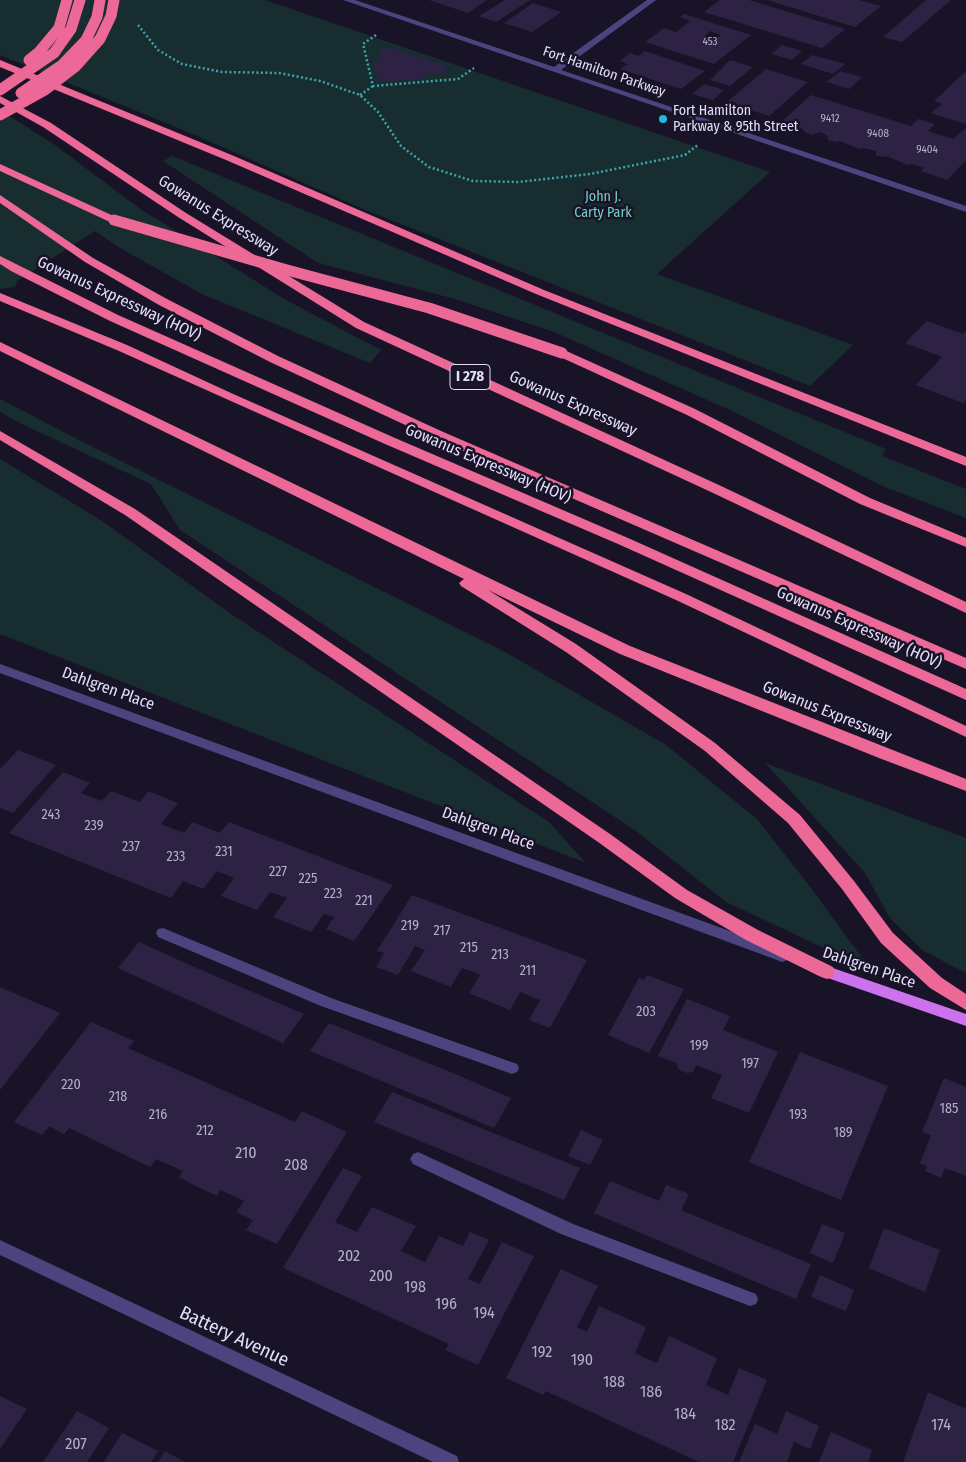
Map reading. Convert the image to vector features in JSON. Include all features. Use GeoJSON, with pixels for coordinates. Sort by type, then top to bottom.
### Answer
{"type":"FeatureCollection","features":[{"type":"Feature","properties":{"kind":"highway"},"geometry":{"type":"LineString","coordinates":[[0,81],[39,52],[50,40],[59,28],[67,0]]}},
{"type":"Feature","properties":{"kind":"highway"},"geometry":{"type":"LineString","coordinates":[[0,90],[54,53],[71,29],[80,0]]}},
{"type":"Feature","properties":{"kind":"highway"},"geometry":{"type":"LineString","coordinates":[[0,104],[46,76],[75,52],[93,28],[100,0]]}},
{"type":"Feature","properties":{"kind":"highway"},"geometry":{"type":"LineString","coordinates":[[0,115],[45,90],[76,67],[100,39],[111,16],[114,0]]}},
{"type":"Feature","properties":{"kind":"highway"},"geometry":{"type":"LineString","coordinates":[[0,63],[230,158],[540,292],[966,462]]}},
{"type":"Feature","properties":{"kind":"highway","name":"Gowanus Expressway"},"geometry":{"type":"LineString","coordinates":[[0,99],[47,125],[182,216],[360,325],[716,489],[966,608]]}},
{"type":"Feature","properties":{"kind":"highway"},"geometry":{"type":"LineString","coordinates":[[0,167],[114,220],[287,270],[429,308],[562,353],[692,412],[865,501],[966,543]]}},
{"type":"Feature","properties":{"kind":"highway"},"geometry":{"type":"LineString","coordinates":[[0,198],[90,260],[163,302],[274,359],[436,434],[966,664]]}},
{"type":"Feature","properties":{"kind":"highway","name":"Gowanus Expressway (HOV)"},"geometry":{"type":"LineString","coordinates":[[0,259],[15,269],[114,318],[390,441],[623,541],[966,695]]}},
{"type":"Feature","properties":{"kind":"highway"},"geometry":{"type":"LineString","coordinates":[[5,299],[116,344],[227,396],[681,597],[966,732]]}},
{"type":"Feature","properties":{"kind":"highway","name":"Gowanus Expressway"},"geometry":{"type":"LineString","coordinates":[[0,346],[401,543],[625,650],[966,785]]}},
{"type":"Feature","properties":{"kind":"highway"},"geometry":{"type":"LineString","coordinates":[[0,435],[130,512],[604,838],[681,894],[752,935],[827,972]]}},
{"type":"Feature","properties":{"kind":"highway"},"geometry":{"type":"LineString","coordinates":[[401,543],[571,648],[710,747],[794,819],[848,885],[887,938],[936,983],[966,1003]]}},
{"type":"Feature","properties":{"kind":"main road","name":"Dahlgren Place"},"geometry":{"type":"LineString","coordinates":[[827,972],[966,1020]]}},
{"type":"Feature","properties":{"kind":"street","name":"Fort Hamilton Parkway"},"geometry":{"type":"LineString","coordinates":[[347,0],[966,209]]}},
{"type":"Feature","properties":{"kind":"street"},"geometry":{"type":"LineString","coordinates":[[554,70],[652,0]]}},
{"type":"Feature","properties":{"kind":"street","name":"Dahlgren Place"},"geometry":{"type":"LineString","coordinates":[[0,668],[827,972]]}},
{"type":"Feature","properties":{"kind":"street"},"geometry":{"type":"LineString","coordinates":[[163,933],[326,1002],[512,1068]]}},
{"type":"Feature","properties":{"kind":"street"},"geometry":{"type":"LineString","coordinates":[[418,1159],[567,1229],[750,1299]]}},
{"type":"Feature","properties":{"kind":"street","name":"Battery Avenue"},"geometry":{"type":"LineString","coordinates":[[0,1247],[451,1462]]}},
{"type":"Feature","properties":{"kind":"path"},"geometry":{"type":"LineString","coordinates":[[373,86],[363,44],[402,19]]}},
{"type":"Feature","properties":{"kind":"path"},"geometry":{"type":"LineString","coordinates":[[134,20],[158,50],[182,64],[222,72],[279,73],[320,81],[360,95],[378,112],[401,146],[429,167],[473,181],[518,182],[590,174],[685,155],[720,126]]}},
{"type":"Feature","properties":{"kind":"path"},"geometry":{"type":"LineString","coordinates":[[360,95],[373,86],[458,79],[498,51]]}},
{"type":"Feature","properties":{"kind":"green space","name":"John J. Carty Park"},"geometry":{"type":"Polygon","coordinates":[[[0,0],[265,0],[770,172],[657,274],[853,345],[810,386],[363,209],[195,135],[0,55],[0,0]]]}},
{"type":"Feature","properties":{"kind":"green space"},"geometry":{"type":"Polygon","coordinates":[[[0,110],[55,145],[139,208],[286,300],[381,350],[370,363],[202,294],[120,248],[95,231],[17,281],[15,287],[0,289],[0,110]]]}},
{"type":"Feature","properties":{"kind":"green space"},"geometry":{"type":"Polygon","coordinates":[[[172,156],[886,449],[882,456],[966,489],[966,518],[885,487],[730,410],[554,332],[455,299],[318,263],[163,161],[172,156]]]}},
{"type":"Feature","properties":{"kind":"green space"},"geometry":{"type":"Polygon","coordinates":[[[0,399],[507,653],[666,745],[757,819],[811,888],[871,970],[726,902],[636,831],[180,530],[151,484],[0,412],[0,399]]]}},
{"type":"Feature","properties":{"kind":"green space"},"geometry":{"type":"Polygon","coordinates":[[[0,459],[102,521],[234,616],[549,822],[586,863],[0,634],[0,459]]]}},
{"type":"Feature","properties":{"kind":"green space"},"geometry":{"type":"Polygon","coordinates":[[[765,763],[966,838],[966,973],[922,950],[890,918],[865,873],[765,763]]]}},
{"type":"Feature","properties":{"kind":"building"},"geometry":{"type":"Polygon","coordinates":[[[429,0],[487,0],[468,13],[429,0]]]}},
{"type":"Feature","properties":{"kind":"building"},"geometry":{"type":"Polygon","coordinates":[[[505,0],[530,0],[496,22],[479,16],[505,0]]]}},
{"type":"Feature","properties":{"kind":"building"},"geometry":{"type":"Polygon","coordinates":[[[720,0],[749,0],[845,29],[822,48],[704,12],[720,0]]]}},
{"type":"Feature","properties":{"kind":"building"},"geometry":{"type":"Polygon","coordinates":[[[767,0],[859,0],[881,6],[855,27],[767,0]]]}},
{"type":"Feature","properties":{"kind":"building"},"geometry":{"type":"Polygon","coordinates":[[[926,0],[951,0],[902,42],[883,37],[926,0]]]}},
{"type":"Feature","properties":{"kind":"building"},"geometry":{"type":"Polygon","coordinates":[[[533,3],[561,12],[532,32],[504,23],[533,3]]]}},
{"type":"Feature","properties":{"kind":"building"},"geometry":{"type":"Polygon","coordinates":[[[684,14],[751,35],[714,64],[645,42],[664,28],[676,32],[690,21],[680,17],[684,14]],[[710,31],[704,37],[714,40],[721,35],[710,31]]]}},
{"type":"Feature","properties":{"kind":"building"},"geometry":{"type":"Polygon","coordinates":[[[782,45],[802,51],[792,60],[771,54],[782,45]]]}},
{"type":"Feature","properties":{"kind":"building"},"geometry":{"type":"Polygon","coordinates":[[[391,48],[445,65],[447,73],[422,75],[424,79],[379,82],[373,61],[381,60],[378,49],[391,48]]]}},
{"type":"Feature","properties":{"kind":"building"},"geometry":{"type":"Polygon","coordinates":[[[645,51],[705,71],[681,89],[620,69],[628,64],[620,61],[630,53],[638,56],[645,51]]]}},
{"type":"Feature","properties":{"kind":"building"},"geometry":{"type":"Polygon","coordinates":[[[812,55],[845,64],[833,74],[801,64],[812,55]]]}},
{"type":"Feature","properties":{"kind":"building"},"geometry":{"type":"Polygon","coordinates":[[[730,60],[753,67],[730,86],[710,80],[730,60]]]}},
{"type":"Feature","properties":{"kind":"building"},"geometry":{"type":"Polygon","coordinates":[[[766,69],[808,82],[769,116],[727,102],[766,69]]]}},
{"type":"Feature","properties":{"kind":"building"},"geometry":{"type":"Polygon","coordinates":[[[840,71],[862,77],[849,89],[827,82],[840,71]]]}},
{"type":"Feature","properties":{"kind":"building"},"geometry":{"type":"Polygon","coordinates":[[[966,71],[966,124],[931,113],[942,104],[934,101],[966,71]]]}},
{"type":"Feature","properties":{"kind":"building"},"geometry":{"type":"Polygon","coordinates":[[[704,84],[724,90],[713,100],[692,94],[704,84]]]}},
{"type":"Feature","properties":{"kind":"building"},"geometry":{"type":"Polygon","coordinates":[[[811,95],[911,126],[918,119],[935,124],[928,131],[953,139],[966,128],[966,160],[947,180],[921,171],[924,168],[912,164],[907,165],[887,156],[876,155],[876,151],[864,148],[859,149],[841,141],[828,140],[827,135],[819,132],[813,135],[804,132],[803,129],[781,122],[811,95]]]}},
{"type":"Feature","properties":{"kind":"building"},"geometry":{"type":"Polygon","coordinates":[[[927,321],[963,334],[966,331],[966,400],[963,403],[916,385],[942,357],[905,343],[927,321]]]}},
{"type":"Feature","properties":{"kind":"building"},"geometry":{"type":"Polygon","coordinates":[[[18,750],[56,765],[13,813],[0,808],[0,769],[18,750]]]}},
{"type":"Feature","properties":{"kind":"building"},"geometry":{"type":"Polygon","coordinates":[[[63,772],[90,783],[81,793],[102,801],[111,791],[140,802],[148,791],[178,803],[161,824],[184,833],[192,822],[220,833],[229,822],[393,885],[354,941],[326,929],[334,917],[324,914],[311,932],[273,917],[287,898],[270,892],[257,910],[221,896],[234,878],[217,871],[203,889],[183,881],[171,898],[9,833],[63,772]]]}},
{"type":"Feature","properties":{"kind":"building"},"geometry":{"type":"Polygon","coordinates":[[[412,895],[587,960],[550,1028],[529,1020],[540,1000],[520,992],[510,1010],[469,993],[480,975],[473,972],[462,968],[451,987],[411,971],[425,950],[415,946],[398,975],[376,967],[384,953],[377,951],[412,895]]]}},
{"type":"Feature","properties":{"kind":"building"},"geometry":{"type":"Polygon","coordinates":[[[139,942],[304,1014],[283,1043],[118,968],[139,942]]]}},
{"type":"Feature","properties":{"kind":"building"},"geometry":{"type":"Polygon","coordinates":[[[647,975],[684,989],[649,1053],[608,1035],[639,978],[644,980],[647,975]]]}},
{"type":"Feature","properties":{"kind":"building"},"geometry":{"type":"Polygon","coordinates":[[[0,987],[60,1013],[0,1090],[0,987]]]}},
{"type":"Feature","properties":{"kind":"building"},"geometry":{"type":"Polygon","coordinates":[[[687,999],[730,1016],[723,1030],[778,1052],[749,1113],[711,1098],[722,1075],[696,1065],[693,1072],[687,1073],[678,1069],[677,1063],[658,1056],[687,999]]]}},
{"type":"Feature","properties":{"kind":"building"},"geometry":{"type":"Polygon","coordinates":[[[91,1022],[134,1041],[128,1048],[295,1122],[302,1111],[347,1132],[277,1244],[246,1230],[253,1220],[236,1212],[244,1201],[220,1190],[217,1196],[196,1186],[179,1177],[183,1171],[156,1159],[150,1167],[69,1128],[64,1134],[49,1126],[42,1135],[14,1122],[91,1022]]]}},
{"type":"Feature","properties":{"kind":"building"},"geometry":{"type":"Polygon","coordinates":[[[329,1023],[511,1098],[494,1128],[310,1051],[329,1023]]]}},
{"type":"Feature","properties":{"kind":"building"},"geometry":{"type":"Polygon","coordinates":[[[800,1052],[888,1086],[841,1200],[749,1162],[800,1052]]]}},
{"type":"Feature","properties":{"kind":"building"},"geometry":{"type":"Polygon","coordinates":[[[944,1078],[966,1087],[966,1176],[945,1168],[941,1178],[925,1171],[927,1166],[920,1163],[931,1135],[922,1132],[944,1078]]]}},
{"type":"Feature","properties":{"kind":"building"},"geometry":{"type":"Polygon","coordinates":[[[392,1092],[580,1168],[564,1200],[374,1122],[392,1092]]]}},
{"type":"Feature","properties":{"kind":"building"},"geometry":{"type":"Polygon","coordinates":[[[581,1130],[603,1140],[590,1165],[568,1156],[581,1130]]]}},
{"type":"Feature","properties":{"kind":"building"},"geometry":{"type":"Polygon","coordinates":[[[343,1168],[362,1176],[335,1222],[357,1232],[372,1207],[416,1226],[401,1251],[425,1262],[439,1236],[463,1246],[470,1232],[489,1240],[468,1279],[480,1284],[502,1242],[534,1256],[478,1365],[445,1350],[449,1344],[283,1268],[343,1168]]]}},
{"type":"Feature","properties":{"kind":"building"},"geometry":{"type":"Polygon","coordinates":[[[610,1181],[659,1201],[666,1185],[689,1194],[681,1210],[811,1264],[796,1299],[594,1213],[610,1181]]]}},
{"type":"Feature","properties":{"kind":"building"},"geometry":{"type":"Polygon","coordinates":[[[822,1224],[845,1233],[833,1263],[810,1253],[822,1224]]]}},
{"type":"Feature","properties":{"kind":"building"},"geometry":{"type":"Polygon","coordinates":[[[884,1228],[940,1250],[925,1292],[869,1268],[884,1228]]]}},
{"type":"Feature","properties":{"kind":"building"},"geometry":{"type":"Polygon","coordinates":[[[561,1269],[598,1286],[577,1327],[587,1332],[599,1306],[646,1327],[635,1353],[645,1358],[657,1363],[669,1336],[717,1358],[706,1385],[728,1395],[739,1368],[767,1380],[733,1462],[699,1462],[546,1391],[543,1395],[506,1378],[561,1269]]]}},
{"type":"Feature","properties":{"kind":"building"},"geometry":{"type":"Polygon","coordinates":[[[820,1275],[854,1290],[846,1311],[811,1297],[820,1275]]]}},
{"type":"Feature","properties":{"kind":"building"},"geometry":{"type":"Polygon","coordinates":[[[928,1392],[966,1409],[966,1462],[903,1462],[928,1392]]]}},
{"type":"Feature","properties":{"kind":"building"},"geometry":{"type":"Polygon","coordinates":[[[0,1396],[27,1409],[0,1449],[0,1396]]]}},
{"type":"Feature","properties":{"kind":"building"},"geometry":{"type":"Polygon","coordinates":[[[77,1411],[109,1428],[87,1462],[43,1462],[77,1411]]]}},
{"type":"Feature","properties":{"kind":"building"},"geometry":{"type":"Polygon","coordinates":[[[786,1411],[819,1426],[810,1449],[794,1442],[787,1462],[739,1462],[755,1424],[777,1434],[786,1411]]]}},
{"type":"Feature","properties":{"kind":"building"},"geometry":{"type":"Polygon","coordinates":[[[831,1432],[872,1450],[868,1462],[819,1462],[831,1432]]]}},
{"type":"Feature","properties":{"kind":"building"},"geometry":{"type":"Polygon","coordinates":[[[122,1433],[158,1451],[151,1462],[104,1462],[122,1433]]]}},
{"type":"Feature","properties":{"kind":"building"},"geometry":{"type":"Polygon","coordinates":[[[165,1451],[185,1462],[158,1462],[165,1451]]]}},
{"type":"Feature","properties":{"kind":"place","name":"Fort Hamilton Parkway & 95th Street"},"geometry":{"type":"Point","coordinates":[663,119]}}]}
